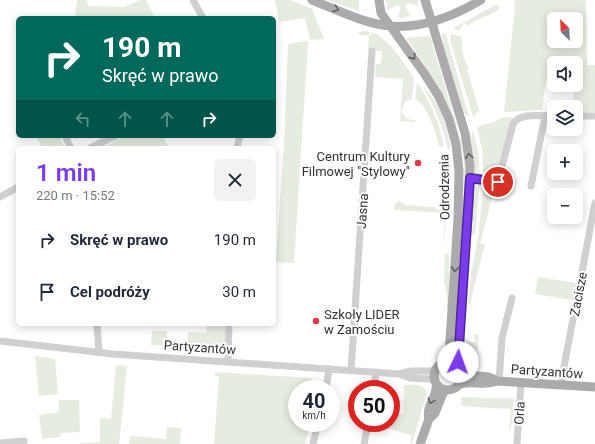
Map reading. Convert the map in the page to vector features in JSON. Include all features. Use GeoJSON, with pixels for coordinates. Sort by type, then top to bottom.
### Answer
{"type":"FeatureCollection","features":[{"type":"Feature","properties":{"kind":"main road"},"geometry":{"type":"LineString","coordinates":[[312,0],[360,19],[390,26],[413,26],[431,22],[461,10],[480,0]]}},
{"type":"Feature","properties":{"kind":"main road","name":"Odrodzenia"},"geometry":{"type":"LineString","coordinates":[[379,0],[382,13],[390,26],[438,95],[449,118],[457,154],[459,181],[457,235],[449,355],[447,359],[439,366]]}},
{"type":"Feature","properties":{"kind":"main road","name":"Odrodzenia"},"geometry":{"type":"LineString","coordinates":[[425,0],[466,139],[470,178],[457,359],[460,370]]}},
{"type":"Feature","properties":{"kind":"main road"},"geometry":{"type":"LineString","coordinates":[[429,419],[428,411],[436,389],[434,375],[439,366],[453,363],[460,370],[461,379],[453,389],[446,390],[440,388],[436,382]]}},
{"type":"Feature","properties":{"kind":"main road","name":"Partyzantów"},"geometry":{"type":"LineString","coordinates":[[460,370],[466,375],[491,377],[498,381]]}},
{"type":"Feature","properties":{"kind":"main road","name":"Partyzantów"},"geometry":{"type":"LineString","coordinates":[[458,384],[484,384],[498,381],[595,387]]}},
{"type":"Feature","properties":{"kind":"main road"},"geometry":{"type":"LineString","coordinates":[[420,444],[429,419],[435,413],[446,390]]}},
{"type":"Feature","properties":{"kind":"street"},"geometry":{"type":"LineString","coordinates":[[193,0],[202,16]]}},
{"type":"Feature","properties":{"kind":"street","name":"Jasna"},"geometry":{"type":"LineString","coordinates":[[351,370],[372,51]]}},
{"type":"Feature","properties":{"kind":"street"},"geometry":{"type":"LineString","coordinates":[[470,178],[498,182],[513,124],[518,118],[525,116],[544,116],[531,186]]}},
{"type":"Feature","properties":{"kind":"street"},"geometry":{"type":"LineString","coordinates":[[583,116],[595,116]]}},
{"type":"Feature","properties":{"kind":"street"},"geometry":{"type":"LineString","coordinates":[[94,146],[111,138]]}},
{"type":"Feature","properties":{"kind":"street"},"geometry":{"type":"LineString","coordinates":[[0,196],[16,188]]}},
{"type":"Feature","properties":{"kind":"street","name":"Zacisze"},"geometry":{"type":"LineString","coordinates":[[562,385],[564,366],[595,203]]}},
{"type":"Feature","properties":{"kind":"street"},"geometry":{"type":"LineString","coordinates":[[498,381],[502,338],[512,298]]}},
{"type":"Feature","properties":{"kind":"street"},"geometry":{"type":"LineString","coordinates":[[98,326],[99,353]]}},
{"type":"Feature","properties":{"kind":"street"},"geometry":{"type":"LineString","coordinates":[[228,362],[229,326]]}},
{"type":"Feature","properties":{"kind":"street","name":"Partyzantów"},"geometry":{"type":"LineString","coordinates":[[0,341],[99,353],[399,374],[410,378],[431,379],[436,382]]}},
{"type":"Feature","properties":{"kind":"street","name":"Partyzantów"},"geometry":{"type":"LineString","coordinates":[[399,374],[411,370],[430,371],[439,366]]}},
{"type":"Feature","properties":{"kind":"street"},"geometry":{"type":"LineString","coordinates":[[328,380],[330,369]]}},
{"type":"Feature","properties":{"kind":"street"},"geometry":{"type":"LineString","coordinates":[[375,380],[376,372]]}},
{"type":"Feature","properties":{"kind":"street","name":"Orla"},"geometry":{"type":"LineString","coordinates":[[517,444],[521,382]]}},
{"type":"Feature","properties":{"kind":"street"},"geometry":{"type":"LineString","coordinates":[[313,444],[316,432]]}},
{"type":"Feature","properties":{"kind":"street"},"geometry":{"type":"LineString","coordinates":[[364,444],[366,432]]}},
{"type":"Feature","properties":{"kind":"street"},"geometry":{"type":"LineString","coordinates":[[0,443],[24,441]]}},
{"type":"Feature","properties":{"kind":"shaded area"},"geometry":{"type":"Polygon","coordinates":[[[77,0],[86,0],[89,6],[124,7],[140,0],[146,0],[154,16],[75,16],[77,0]]]}},
{"type":"Feature","properties":{"kind":"shaded area"},"geometry":{"type":"Polygon","coordinates":[[[275,0],[290,0],[312,9],[324,39],[310,40],[305,18],[279,22],[275,0]]]}},
{"type":"Feature","properties":{"kind":"shaded area"},"geometry":{"type":"Polygon","coordinates":[[[327,0],[359,0],[359,11],[327,0]]]}},
{"type":"Feature","properties":{"kind":"shaded area"},"geometry":{"type":"Polygon","coordinates":[[[386,0],[418,0],[418,6],[408,3],[405,7],[411,16],[403,18],[398,17],[401,7],[397,5],[388,10],[386,0]]]}},
{"type":"Feature","properties":{"kind":"shaded area"},"geometry":{"type":"Polygon","coordinates":[[[514,0],[586,0],[587,65],[595,65],[595,112],[583,112],[583,100],[574,100],[573,92],[583,92],[583,56],[547,56],[547,80],[542,110],[504,112],[515,7],[514,0]]]}},
{"type":"Feature","properties":{"kind":"shaded area"},"geometry":{"type":"Polygon","coordinates":[[[497,4],[499,8],[494,13],[471,23],[468,26],[464,23],[459,31],[454,28],[497,4]]]}},
{"type":"Feature","properties":{"kind":"shaded area"},"geometry":{"type":"Polygon","coordinates":[[[358,32],[370,32],[369,36],[371,36],[371,32],[383,39],[400,58],[414,78],[412,99],[405,102],[402,112],[404,116],[408,119],[415,120],[415,122],[400,121],[403,79],[375,77],[376,65],[381,63],[382,51],[368,50],[369,37],[367,35],[361,36],[358,32]]]}},
{"type":"Feature","properties":{"kind":"shaded area"},"geometry":{"type":"Polygon","coordinates":[[[442,33],[446,34],[469,117],[464,113],[443,43],[442,33]]]}},
{"type":"Feature","properties":{"kind":"shaded area"},"geometry":{"type":"Polygon","coordinates":[[[451,34],[462,37],[463,53],[469,68],[467,70],[479,110],[473,117],[450,40],[451,34]]]}},
{"type":"Feature","properties":{"kind":"shaded area"},"geometry":{"type":"Polygon","coordinates":[[[430,36],[462,143],[466,173],[463,234],[461,234],[464,190],[462,146],[444,97],[406,38],[430,36]]]}},
{"type":"Feature","properties":{"kind":"shaded area"},"geometry":{"type":"Polygon","coordinates":[[[308,41],[294,263],[276,262],[284,143],[288,44],[308,41]]]}},
{"type":"Feature","properties":{"kind":"shaded area"},"geometry":{"type":"Polygon","coordinates":[[[417,82],[430,104],[437,120],[444,145],[442,147],[439,146],[434,127],[428,113],[420,102],[415,99],[417,82]]]}},
{"type":"Feature","properties":{"kind":"shaded area"},"geometry":{"type":"Polygon","coordinates":[[[423,87],[430,93],[441,113],[450,143],[448,150],[438,117],[423,87]]]}},
{"type":"Feature","properties":{"kind":"shaded area"},"geometry":{"type":"Polygon","coordinates":[[[512,117],[497,172],[493,178],[489,194],[493,195],[480,244],[485,244],[470,304],[468,304],[471,274],[478,238],[484,181],[482,149],[477,127],[497,121],[500,118],[512,117]]]}},
{"type":"Feature","properties":{"kind":"shaded area"},"geometry":{"type":"Polygon","coordinates":[[[473,130],[478,150],[480,177],[475,174],[471,138],[473,130]]]}},
{"type":"Feature","properties":{"kind":"shaded area"},"geometry":{"type":"Polygon","coordinates":[[[37,138],[60,138],[64,146],[41,146],[37,138]]]}},
{"type":"Feature","properties":{"kind":"shaded area"},"geometry":{"type":"Polygon","coordinates":[[[121,138],[164,138],[168,146],[105,146],[121,138]]]}},
{"type":"Feature","properties":{"kind":"shaded area"},"geometry":{"type":"Polygon","coordinates":[[[446,158],[449,184],[444,248],[445,213],[394,210],[395,203],[398,203],[398,200],[405,205],[435,207],[435,209],[440,210],[440,204],[445,204],[447,184],[446,166],[442,166],[443,159],[446,158]]]}},
{"type":"Feature","properties":{"kind":"shaded area"},"geometry":{"type":"Polygon","coordinates":[[[480,181],[475,235],[472,234],[475,184],[480,181]]]}},
{"type":"Feature","properties":{"kind":"shaded area"},"geometry":{"type":"Polygon","coordinates":[[[445,253],[449,255],[449,306],[447,308],[447,296],[444,280],[445,253]]]}},
{"type":"Feature","properties":{"kind":"shaded area"},"geometry":{"type":"Polygon","coordinates":[[[538,277],[577,283],[573,300],[535,294],[538,277]]]}},
{"type":"Feature","properties":{"kind":"shaded area"},"geometry":{"type":"Polygon","coordinates":[[[207,326],[226,326],[225,347],[223,347],[222,350],[187,347],[188,332],[206,333],[207,326]]]}},
{"type":"Feature","properties":{"kind":"shaded area"},"geometry":{"type":"Polygon","coordinates":[[[152,331],[167,331],[167,346],[151,345],[152,331]]]}},
{"type":"Feature","properties":{"kind":"shaded area"},"geometry":{"type":"Polygon","coordinates":[[[473,334],[479,335],[477,356],[479,358],[478,369],[469,368],[465,361],[466,342],[475,342],[473,334]]]}},
{"type":"Feature","properties":{"kind":"shaded area"},"geometry":{"type":"Polygon","coordinates":[[[35,356],[55,359],[58,394],[39,396],[35,356]]]}},
{"type":"Feature","properties":{"kind":"shaded area"},"geometry":{"type":"Polygon","coordinates":[[[116,365],[127,366],[119,444],[80,444],[100,442],[100,418],[111,419],[116,365]]]}},
{"type":"Feature","properties":{"kind":"shaded area"},"geometry":{"type":"Polygon","coordinates":[[[215,372],[311,378],[312,380],[288,380],[288,432],[308,432],[305,444],[214,444],[219,376],[215,376],[215,372]]]}},
{"type":"Feature","properties":{"kind":"shaded area"},"geometry":{"type":"Polygon","coordinates":[[[404,385],[423,387],[427,392],[412,444],[410,444],[412,436],[400,432],[400,414],[403,414],[404,385]]]}},
{"type":"Feature","properties":{"kind":"shaded area"},"geometry":{"type":"Polygon","coordinates":[[[461,398],[514,398],[511,429],[509,429],[511,409],[461,406],[461,398]]]}},
{"type":"Feature","properties":{"kind":"shaded area"},"geometry":{"type":"Polygon","coordinates":[[[59,400],[79,400],[80,432],[61,433],[61,437],[42,439],[39,415],[59,412],[59,400]]]}},
{"type":"Feature","properties":{"kind":"shaded area"},"geometry":{"type":"Polygon","coordinates":[[[167,427],[181,428],[180,444],[129,444],[130,436],[166,439],[167,427]]]}},
{"type":"Feature","properties":{"kind":"place","name":"Centrum Kultury Filmowej \"Stylowy\""},"geometry":{"type":"Point","coordinates":[418,163]}},
{"type":"Feature","properties":{"kind":"place","name":"Szkoły LIDER w Zamościu"},"geometry":{"type":"Point","coordinates":[316,321]}},
{"type":"Feature","properties":{"kind":"route"},"geometry":{"type":"LineString","coordinates":[[458,362],[470,178],[498,182]]}}]}
